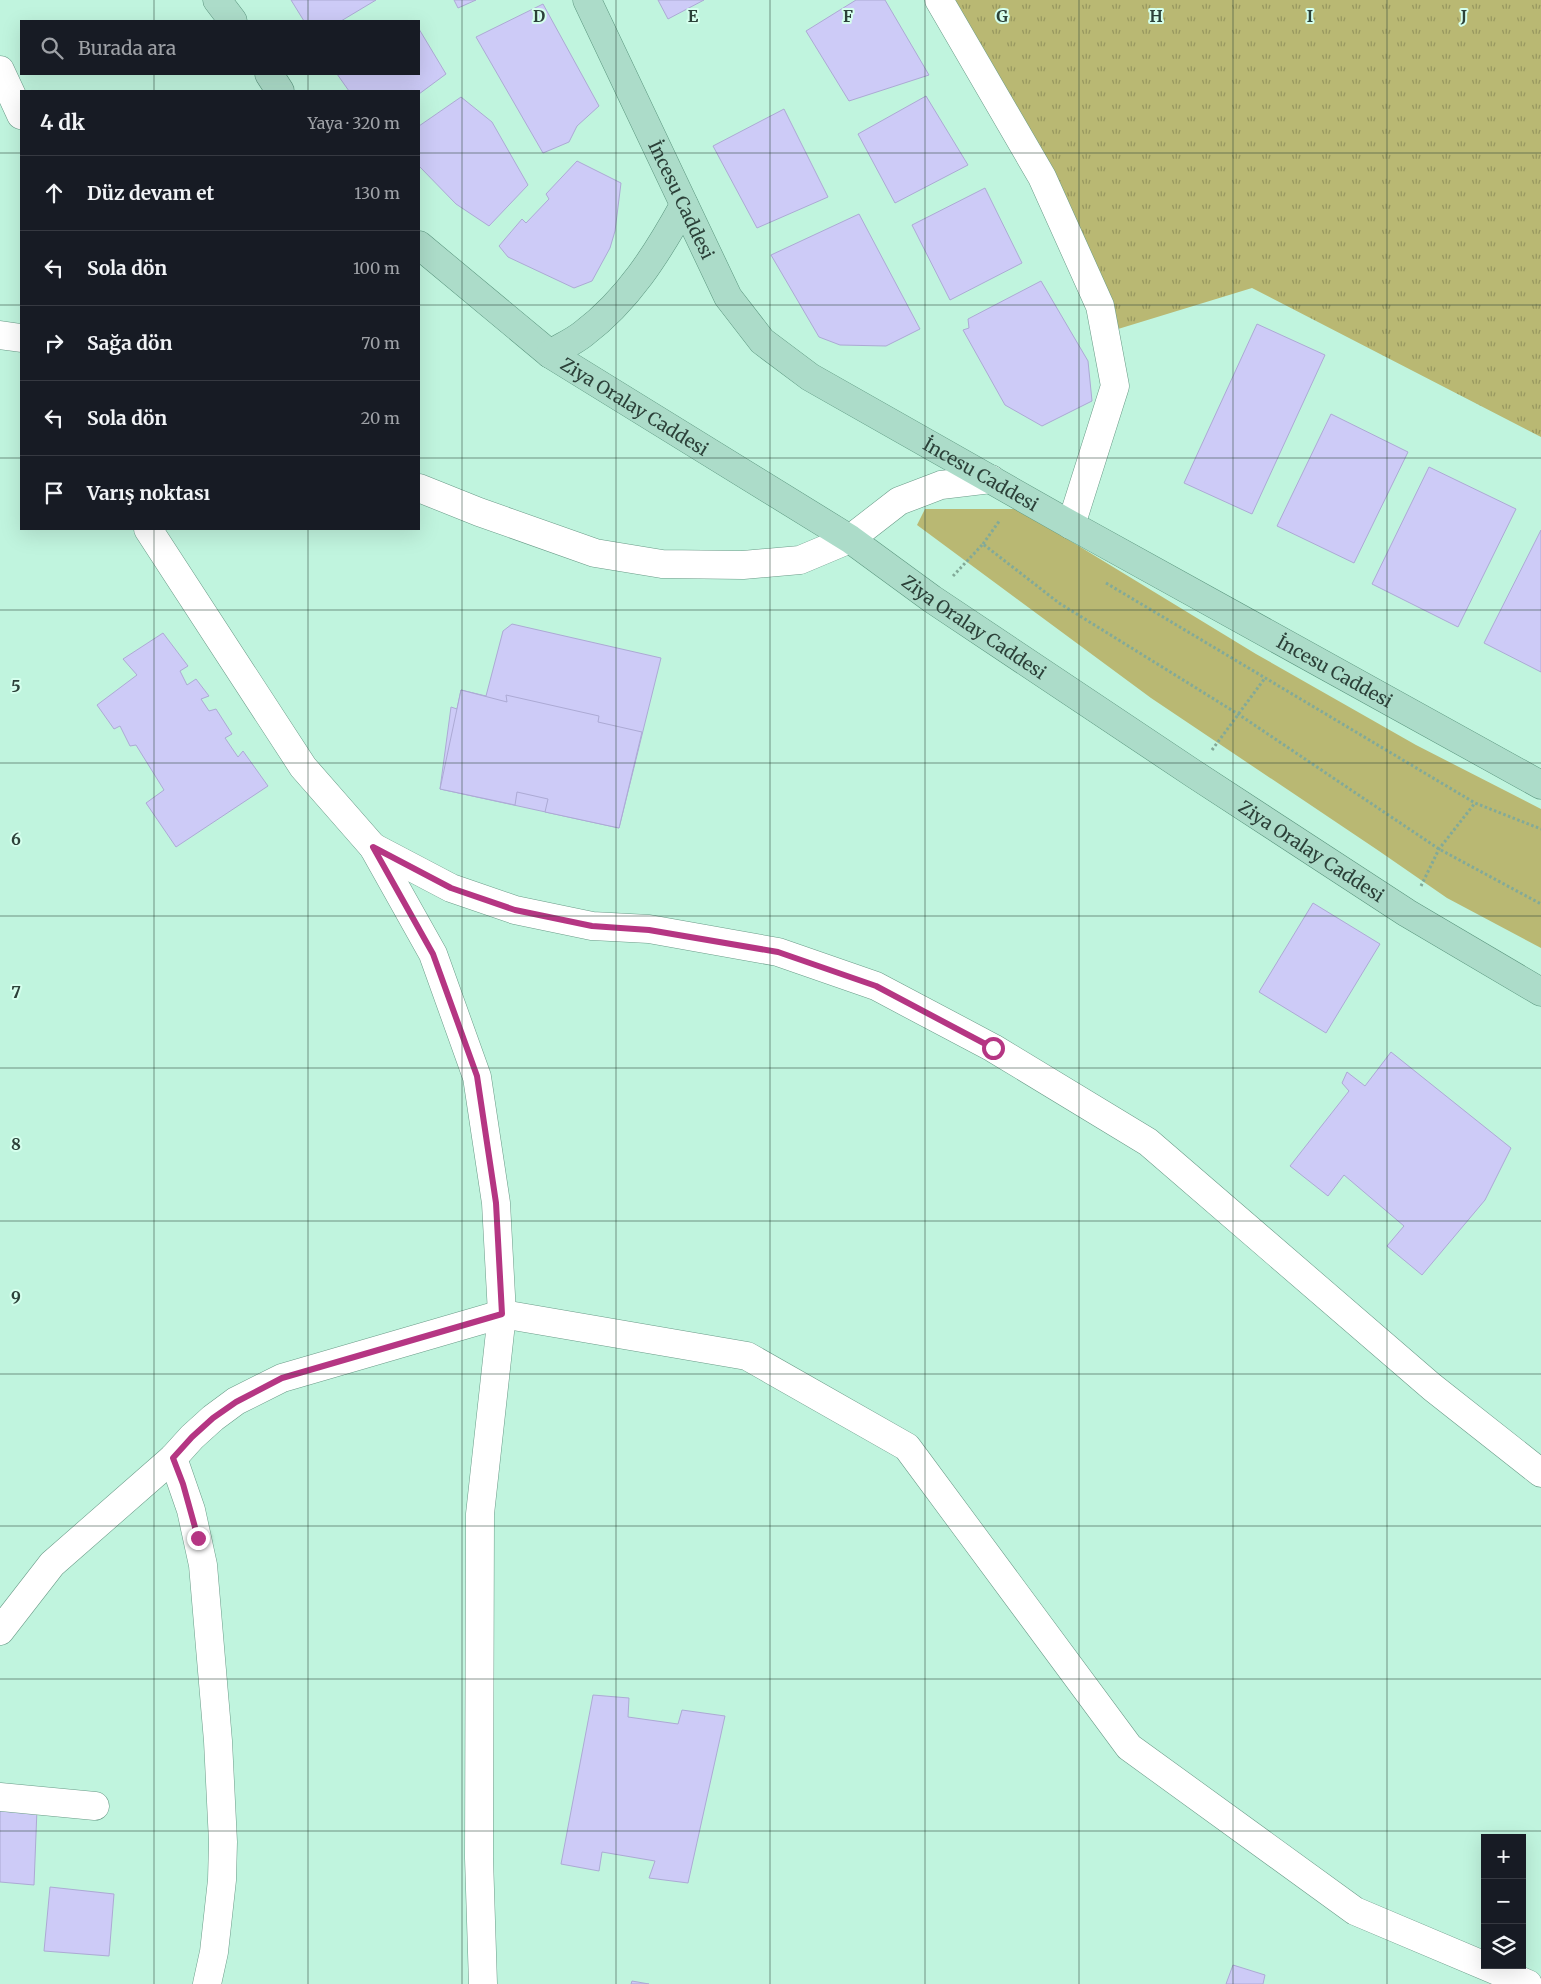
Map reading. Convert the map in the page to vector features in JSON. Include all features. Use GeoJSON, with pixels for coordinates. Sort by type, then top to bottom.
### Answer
{"type":"FeatureCollection","features":[{"type":"Feature","properties":{"kind":"main road"},"geometry":{"type":"LineString","coordinates":[[217,0],[232,20]]}},
{"type":"Feature","properties":{"kind":"main road","name":"İncesu Caddesi"},"geometry":{"type":"LineString","coordinates":[[587,0],[728,297],[762,341],[810,377],[1071,525],[1541,785]]}},
{"type":"Feature","properties":{"kind":"main road"},"geometry":{"type":"LineString","coordinates":[[270,75],[279,90]]}},
{"type":"Feature","properties":{"kind":"main road"},"geometry":{"type":"LineString","coordinates":[[550,354],[582,335],[612,309],[636,282],[662,245],[684,205]]}},
{"type":"Feature","properties":{"kind":"main road","name":"Ziya Oralay Caddesi"},"geometry":{"type":"LineString","coordinates":[[420,246],[550,354],[850,539],[932,599],[1194,774],[1407,913],[1541,992]]}},
{"type":"Feature","properties":{"kind":"street"},"geometry":{"type":"LineString","coordinates":[[939,0],[1042,177],[1100,306],[1115,386],[1071,525]]}},
{"type":"Feature","properties":{"kind":"street"},"geometry":{"type":"LineString","coordinates":[[0,70],[20,113]]}},
{"type":"Feature","properties":{"kind":"street"},"geometry":{"type":"LineString","coordinates":[[0,335],[20,338]]}},
{"type":"Feature","properties":{"kind":"street"},"geometry":{"type":"LineString","coordinates":[[420,488],[479,512],[595,553],[662,564],[743,565],[800,560],[850,539],[899,501],[940,485],[991,479]]}},
{"type":"Feature","properties":{"kind":"street"},"geometry":{"type":"LineString","coordinates":[[149,530],[303,767],[373,847],[433,954],[477,1076],[496,1203],[502,1314],[480,1514],[479,1858],[483,1984]]}},
{"type":"Feature","properties":{"kind":"street"},"geometry":{"type":"LineString","coordinates":[[373,847],[451,888],[515,910],[592,926],[649,930],[778,952],[876,986],[993,1048],[1148,1142],[1432,1387],[1541,1473]]}},
{"type":"Feature","properties":{"kind":"street"},"geometry":{"type":"LineString","coordinates":[[0,1631],[52,1564],[173,1458],[213,1418],[251,1393],[282,1378],[502,1314],[747,1356],[907,1447],[1129,1747],[1355,1911],[1528,1984]]}},
{"type":"Feature","properties":{"kind":"street"},"geometry":{"type":"LineString","coordinates":[[173,1458],[191,1510],[203,1565],[218,1741],[223,1842],[222,1880],[214,1952],[206,1984]]}},
{"type":"Feature","properties":{"kind":"street"},"geometry":{"type":"LineString","coordinates":[[0,1797],[95,1806]]}},
{"type":"Feature","properties":{"kind":"path"},"geometry":{"type":"LineString","coordinates":[[932,599],[983,544],[999,520],[1008,525]]}},
{"type":"Feature","properties":{"kind":"path"},"geometry":{"type":"LineString","coordinates":[[983,544],[1059,602],[1238,714],[1439,849],[1541,904]]}},
{"type":"Feature","properties":{"kind":"path"},"geometry":{"type":"LineString","coordinates":[[1102,581],[1475,803],[1541,829]]}},
{"type":"Feature","properties":{"kind":"path"},"geometry":{"type":"LineString","coordinates":[[1194,774],[1265,678]]}},
{"type":"Feature","properties":{"kind":"path"},"geometry":{"type":"LineString","coordinates":[[1407,913],[1439,849],[1475,803]]}},
{"type":"Feature","properties":{"kind":"green space"},"geometry":{"type":"Polygon","coordinates":[[[939,0],[1541,0],[1541,437],[1252,288],[1105,333],[939,0]]]}},
{"type":"Feature","properties":{"kind":"green space"},"geometry":{"type":"Polygon","coordinates":[[[925,509],[1018,509],[1256,654],[1416,745],[1541,809],[1541,948],[1447,898],[1151,698],[917,525],[925,509]]]}},
{"type":"Feature","properties":{"kind":"building"},"geometry":{"type":"Polygon","coordinates":[[[291,0],[376,0],[343,20],[303,20],[291,0]]]}},
{"type":"Feature","properties":{"kind":"building"},"geometry":{"type":"Polygon","coordinates":[[[454,0],[476,0],[458,8],[454,0]]]}},
{"type":"Feature","properties":{"kind":"building"},"geometry":{"type":"Polygon","coordinates":[[[658,0],[704,0],[668,19],[658,0]]]}},
{"type":"Feature","properties":{"kind":"building"},"geometry":{"type":"Polygon","coordinates":[[[856,0],[885,0],[929,75],[849,101],[806,31],[856,0]]]}},
{"type":"Feature","properties":{"kind":"building"},"geometry":{"type":"Polygon","coordinates":[[[543,4],[599,106],[577,126],[569,142],[543,153],[476,37],[543,4]]]}},
{"type":"Feature","properties":{"kind":"building"},"geometry":{"type":"Polygon","coordinates":[[[420,31],[446,74],[420,93],[420,90],[348,90],[338,75],[420,75],[420,31]]]}},
{"type":"Feature","properties":{"kind":"building"},"geometry":{"type":"Polygon","coordinates":[[[926,96],[968,165],[895,203],[858,134],[926,96]]]}},
{"type":"Feature","properties":{"kind":"building"},"geometry":{"type":"Polygon","coordinates":[[[461,97],[492,122],[528,185],[489,226],[456,204],[420,167],[420,125],[461,97]]]}},
{"type":"Feature","properties":{"kind":"building"},"geometry":{"type":"Polygon","coordinates":[[[784,109],[828,197],[757,228],[713,146],[784,109]]]}},
{"type":"Feature","properties":{"kind":"building"},"geometry":{"type":"Polygon","coordinates":[[[577,161],[621,183],[615,231],[610,248],[592,281],[574,288],[508,257],[499,246],[522,219],[526,223],[549,199],[546,194],[577,161]]]}},
{"type":"Feature","properties":{"kind":"building"},"geometry":{"type":"Polygon","coordinates":[[[985,188],[1022,263],[950,300],[912,225],[985,188]]]}},
{"type":"Feature","properties":{"kind":"building"},"geometry":{"type":"Polygon","coordinates":[[[859,214],[920,329],[886,346],[840,345],[819,337],[771,255],[859,214]]]}},
{"type":"Feature","properties":{"kind":"building"},"geometry":{"type":"Polygon","coordinates":[[[1041,281],[1088,361],[1092,401],[1042,426],[1005,405],[963,330],[969,328],[968,319],[1041,281]]]}},
{"type":"Feature","properties":{"kind":"building"},"geometry":{"type":"Polygon","coordinates":[[[1257,324],[1325,355],[1252,514],[1184,483],[1257,324]]]}},
{"type":"Feature","properties":{"kind":"building"},"geometry":{"type":"Polygon","coordinates":[[[1331,414],[1408,452],[1354,563],[1277,526],[1331,414]]]}},
{"type":"Feature","properties":{"kind":"building"},"geometry":{"type":"Polygon","coordinates":[[[1429,467],[1516,509],[1458,627],[1372,584],[1429,467]]]}},
{"type":"Feature","properties":{"kind":"building"},"geometry":{"type":"Polygon","coordinates":[[[1541,530],[1541,672],[1484,643],[1541,530]]]}},
{"type":"Feature","properties":{"kind":"building"},"geometry":{"type":"Polygon","coordinates":[[[512,624],[661,658],[619,828],[440,789],[451,707],[457,709],[461,690],[486,696],[503,631],[512,624]]]}},
{"type":"Feature","properties":{"kind":"building"},"geometry":{"type":"Polygon","coordinates":[[[163,633],[188,666],[180,671],[187,685],[196,679],[209,696],[201,699],[209,711],[216,709],[232,734],[225,738],[238,757],[243,751],[268,786],[176,847],[146,803],[164,790],[136,745],[130,746],[120,726],[114,729],[97,705],[137,675],[123,659],[163,633]]]}},
{"type":"Feature","properties":{"kind":"building"},"geometry":{"type":"Polygon","coordinates":[[[461,690],[507,702],[506,695],[599,716],[598,722],[642,732],[619,828],[545,812],[548,799],[517,792],[515,805],[440,789],[461,690]]]}},
{"type":"Feature","properties":{"kind":"building"},"geometry":{"type":"Polygon","coordinates":[[[1313,903],[1380,944],[1326,1033],[1259,992],[1313,903]]]}},
{"type":"Feature","properties":{"kind":"building"},"geometry":{"type":"Polygon","coordinates":[[[1391,1052],[1511,1148],[1485,1200],[1422,1275],[1387,1246],[1404,1226],[1344,1175],[1328,1196],[1290,1166],[1349,1091],[1342,1083],[1347,1072],[1365,1086],[1391,1052]]]}},
{"type":"Feature","properties":{"kind":"building"},"geometry":{"type":"Polygon","coordinates":[[[593,1695],[629,1698],[628,1717],[678,1724],[682,1710],[725,1716],[688,1883],[649,1878],[655,1861],[602,1852],[599,1871],[561,1864],[593,1695]]]}},
{"type":"Feature","properties":{"kind":"building"},"geometry":{"type":"Polygon","coordinates":[[[0,1806],[37,1809],[34,1885],[0,1882],[0,1806]]]}},
{"type":"Feature","properties":{"kind":"building"},"geometry":{"type":"Polygon","coordinates":[[[50,1887],[114,1894],[109,1956],[44,1951],[50,1887]]]}},
{"type":"Feature","properties":{"kind":"building"},"geometry":{"type":"Polygon","coordinates":[[[1233,1965],[1265,1975],[1263,1984],[1226,1984],[1233,1965]]]}},
{"type":"Feature","properties":{"kind":"building"},"geometry":{"type":"Polygon","coordinates":[[[632,1981],[649,1984],[631,1984],[632,1981]]]}},
{"type":"Feature","properties":{"kind":"route"},"geometry":{"type":"LineString","coordinates":[[198,1538],[183,1484],[173,1458],[213,1418],[236,1402],[282,1378],[502,1314],[496,1203],[477,1076],[433,954],[373,847],[451,888],[515,910],[592,926],[649,930],[778,952],[876,986],[993,1048]]}}]}
